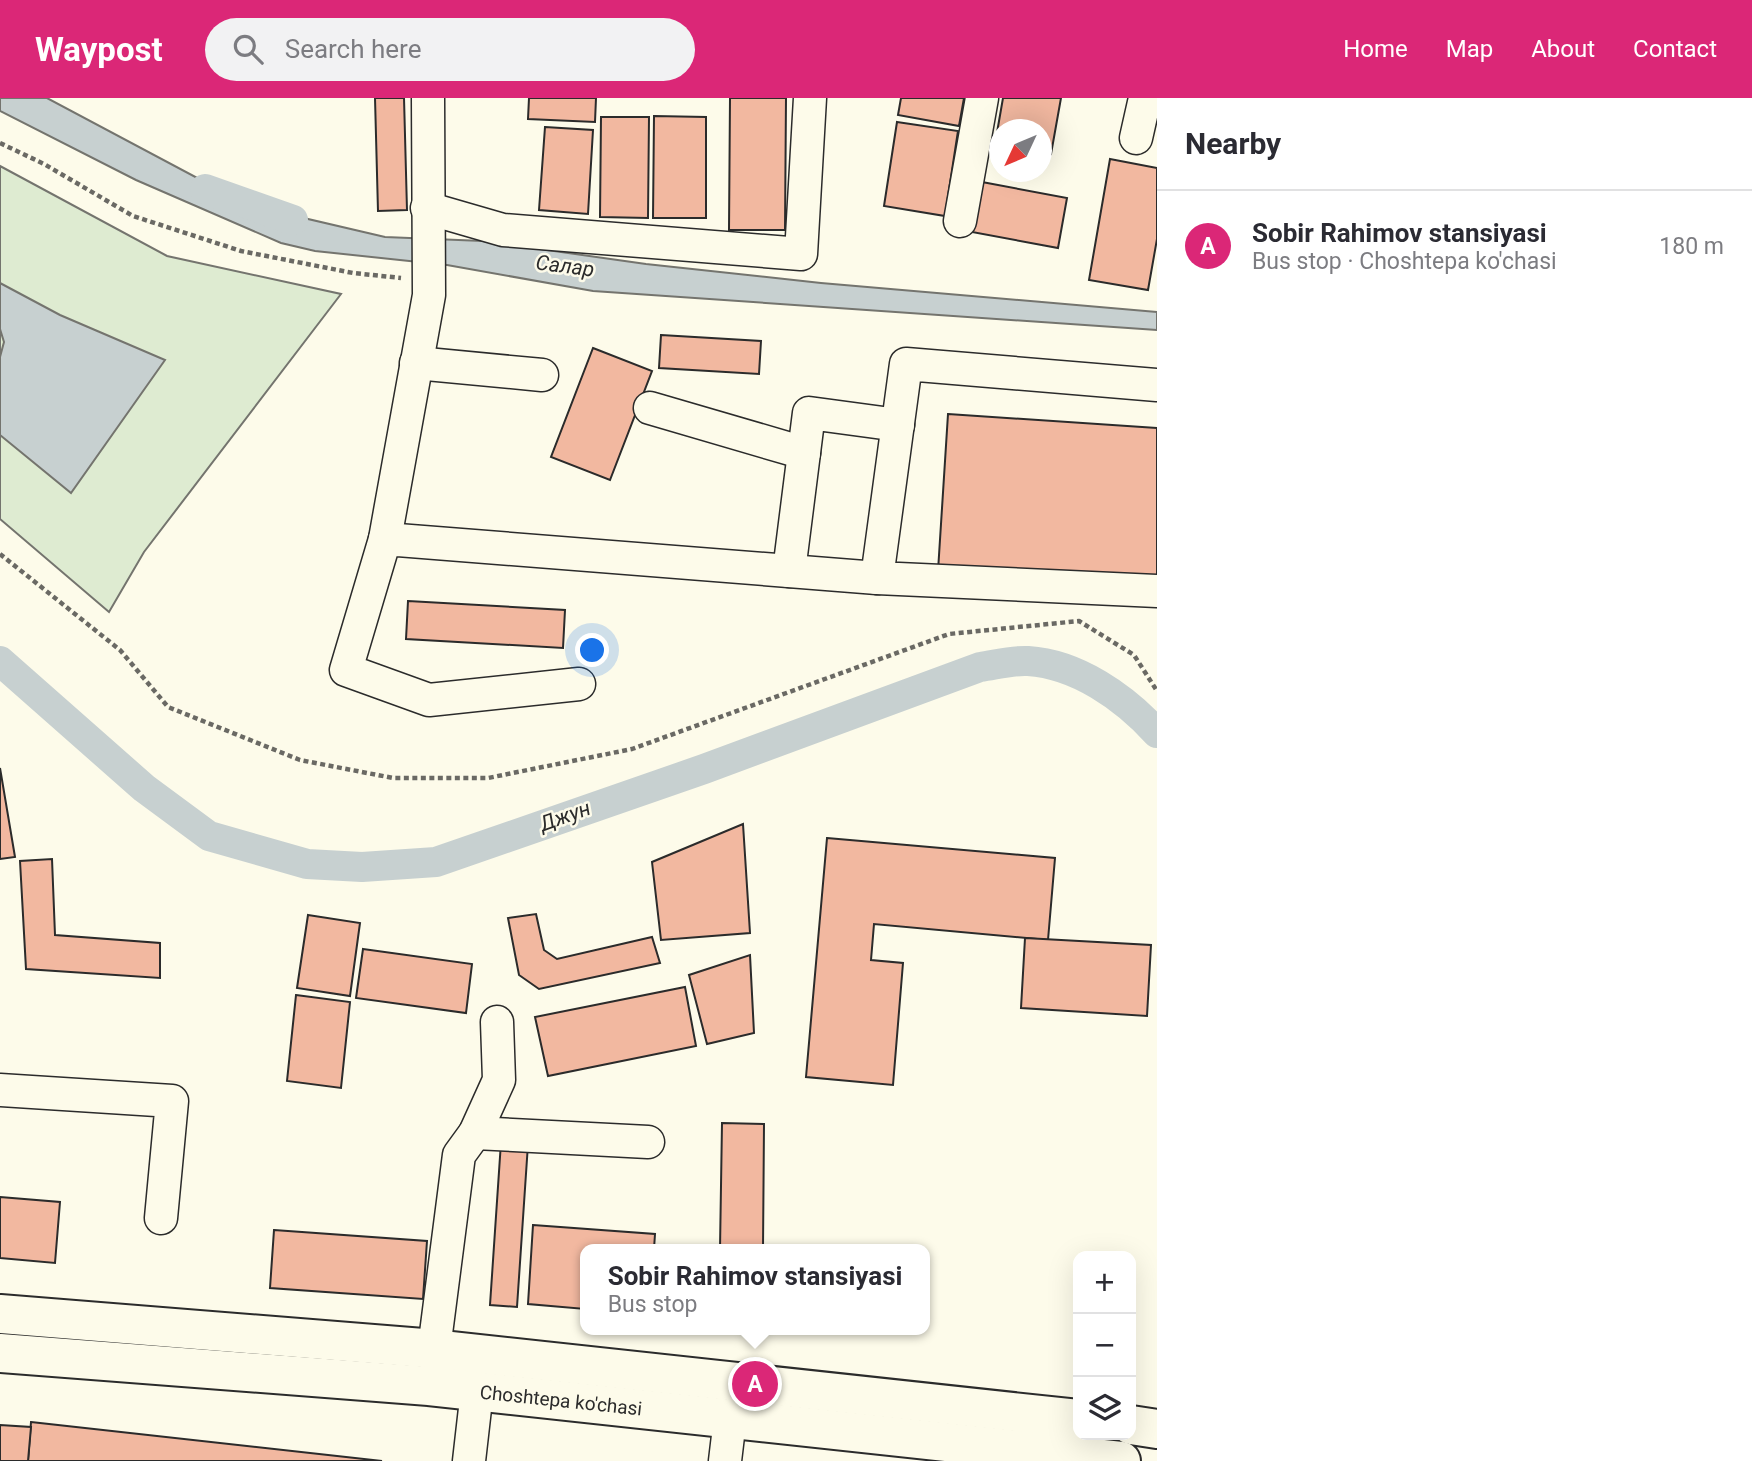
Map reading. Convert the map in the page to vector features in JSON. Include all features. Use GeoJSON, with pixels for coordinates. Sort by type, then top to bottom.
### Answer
{"type":"FeatureCollection","features":[{"type":"Feature","properties":{"kind":"main road","name":"Choshtepa ko'chasi"},"geometry":{"type":"LineString","coordinates":[[0,1314],[434,1349],[1073,1418]]}},
{"type":"Feature","properties":{"kind":"main road","name":"Choshtepa ko'chasi"},"geometry":{"type":"LineString","coordinates":[[0,1353],[477,1391],[1121,1461]]}},
{"type":"Feature","properties":{"kind":"main road"},"geometry":{"type":"LineString","coordinates":[[1136,1426],[1157,1429]]}},
{"type":"Feature","properties":{"kind":"street"},"geometry":{"type":"LineString","coordinates":[[428,98],[427,217],[419,281],[416,363],[385,539],[346,670],[429,700],[579,684]]}},
{"type":"Feature","properties":{"kind":"street"},"geometry":{"type":"LineString","coordinates":[[427,217],[503,230],[801,254],[810,98]]}},
{"type":"Feature","properties":{"kind":"street"},"geometry":{"type":"LineString","coordinates":[[960,221],[982,98]]}},
{"type":"Feature","properties":{"kind":"street"},"geometry":{"type":"LineString","coordinates":[[1136,138],[1145,98]]}},
{"type":"Feature","properties":{"kind":"street"},"geometry":{"type":"LineString","coordinates":[[416,363],[542,375]]}},
{"type":"Feature","properties":{"kind":"street"},"geometry":{"type":"LineString","coordinates":[[877,578],[906,363],[1157,386]]}},
{"type":"Feature","properties":{"kind":"street"},"geometry":{"type":"LineString","coordinates":[[650,408],[804,453]]}},
{"type":"Feature","properties":{"kind":"street"},"geometry":{"type":"LineString","coordinates":[[789,571],[809,413],[898,425]]}},
{"type":"Feature","properties":{"kind":"street"},"geometry":{"type":"LineString","coordinates":[[385,539],[877,578],[1157,591]]}},
{"type":"Feature","properties":{"kind":"street"},"geometry":{"type":"LineString","coordinates":[[434,1349],[459,1155],[475,1133],[499,1080],[497,1023]]}},
{"type":"Feature","properties":{"kind":"street"},"geometry":{"type":"LineString","coordinates":[[0,1090],[172,1101],[161,1218]]}},
{"type":"Feature","properties":{"kind":"street"},"geometry":{"type":"LineString","coordinates":[[475,1133],[648,1142]]}},
{"type":"Feature","properties":{"kind":"street"},"geometry":{"type":"LineString","coordinates":[[469,1461],[477,1391]]}},
{"type":"Feature","properties":{"kind":"street"},"geometry":{"type":"LineString","coordinates":[[725,1461],[730,1419]]}},
{"type":"Feature","properties":{"kind":"path"},"geometry":{"type":"LineString","coordinates":[[0,143],[44,164],[133,216],[241,251],[323,267],[419,281]]}},
{"type":"Feature","properties":{"kind":"green space"},"geometry":{"type":"Polygon","coordinates":[[[0,166],[167,256],[341,294],[144,552],[109,612],[0,519],[0,166]]]}},
{"type":"Feature","properties":{"kind":"water","name":"Салар"},"geometry":{"type":"Polygon","coordinates":[[[0,98],[47,98],[248,205],[385,237],[483,241],[646,264],[821,283],[1157,312],[1157,330],[593,291],[447,265],[315,251],[281,243],[136,180],[0,111],[0,98]]]}},
{"type":"Feature","properties":{"kind":"water"},"geometry":{"type":"Polygon","coordinates":[[[0,283],[60,315],[165,360],[71,493],[0,435],[0,357],[4,342],[0,329],[0,283]]]}},
{"type":"Feature","properties":{"kind":"building"},"geometry":{"type":"Polygon","coordinates":[[[375,98],[404,98],[407,210],[378,211],[375,98]]]}},
{"type":"Feature","properties":{"kind":"building"},"geometry":{"type":"Polygon","coordinates":[[[529,98],[596,98],[595,122],[528,119],[529,98]]]}},
{"type":"Feature","properties":{"kind":"building"},"geometry":{"type":"Polygon","coordinates":[[[730,98],[786,98],[785,230],[729,230],[730,98]]]}},
{"type":"Feature","properties":{"kind":"building"},"geometry":{"type":"Polygon","coordinates":[[[901,98],[964,98],[959,126],[898,115],[901,98]]]}},
{"type":"Feature","properties":{"kind":"building"},"geometry":{"type":"Polygon","coordinates":[[[1003,98],[1061,98],[1052,148],[1052,119],[999,119],[1003,98]]]}},
{"type":"Feature","properties":{"kind":"building"},"geometry":{"type":"Polygon","coordinates":[[[654,116],[706,117],[706,218],[653,218],[654,116]]]}},
{"type":"Feature","properties":{"kind":"building"},"geometry":{"type":"Polygon","coordinates":[[[601,117],[649,117],[648,218],[600,217],[601,117]]]}},
{"type":"Feature","properties":{"kind":"building"},"geometry":{"type":"Polygon","coordinates":[[[897,122],[958,131],[945,216],[884,206],[897,122]]]}},
{"type":"Feature","properties":{"kind":"building"},"geometry":{"type":"Polygon","coordinates":[[[545,127],[593,130],[588,214],[539,210],[545,127]]]}},
{"type":"Feature","properties":{"kind":"building"},"geometry":{"type":"Polygon","coordinates":[[[1110,159],[1157,168],[1157,239],[1148,290],[1089,280],[1110,159]]]}},
{"type":"Feature","properties":{"kind":"building"},"geometry":{"type":"Polygon","coordinates":[[[982,182],[1067,198],[1058,248],[972,232],[982,182]]]}},
{"type":"Feature","properties":{"kind":"building"},"geometry":{"type":"Polygon","coordinates":[[[661,335],[761,341],[759,374],[659,368],[661,335]]]}},
{"type":"Feature","properties":{"kind":"building"},"geometry":{"type":"Polygon","coordinates":[[[593,348],[652,371],[610,480],[551,457],[593,348]]]}},
{"type":"Feature","properties":{"kind":"building"},"geometry":{"type":"Polygon","coordinates":[[[948,414],[1157,428],[1157,586],[938,571],[948,414]]]}},
{"type":"Feature","properties":{"kind":"building"},"geometry":{"type":"Polygon","coordinates":[[[408,601],[565,610],[563,648],[406,639],[408,601]]]}},
{"type":"Feature","properties":{"kind":"building"},"geometry":{"type":"Polygon","coordinates":[[[0,768],[15,857],[0,859],[0,768]]]}},
{"type":"Feature","properties":{"kind":"building"},"geometry":{"type":"Polygon","coordinates":[[[743,824],[750,933],[661,940],[652,862],[743,824]]]}},
{"type":"Feature","properties":{"kind":"building"},"geometry":{"type":"Polygon","coordinates":[[[827,838],[1055,858],[1048,940],[874,924],[871,960],[903,963],[893,1085],[806,1077],[827,838]]]}},
{"type":"Feature","properties":{"kind":"building"},"geometry":{"type":"Polygon","coordinates":[[[52,859],[55,935],[160,943],[160,978],[26,969],[20,861],[52,859]]]}},
{"type":"Feature","properties":{"kind":"building"},"geometry":{"type":"Polygon","coordinates":[[[536,914],[544,950],[557,959],[652,937],[660,963],[539,989],[519,975],[508,918],[536,914]]]}},
{"type":"Feature","properties":{"kind":"building"},"geometry":{"type":"Polygon","coordinates":[[[308,915],[360,923],[350,996],[297,988],[308,915]]]}},
{"type":"Feature","properties":{"kind":"building"},"geometry":{"type":"Polygon","coordinates":[[[1025,938],[1151,945],[1147,1016],[1021,1008],[1025,938]]]}},
{"type":"Feature","properties":{"kind":"building"},"geometry":{"type":"Polygon","coordinates":[[[363,949],[472,964],[466,1013],[356,998],[363,949]]]}},
{"type":"Feature","properties":{"kind":"building"},"geometry":{"type":"Polygon","coordinates":[[[750,955],[754,1033],[707,1044],[689,975],[750,955]]]}},
{"type":"Feature","properties":{"kind":"building"},"geometry":{"type":"Polygon","coordinates":[[[685,987],[696,1046],[548,1076],[535,1017],[685,987]]]}},
{"type":"Feature","properties":{"kind":"building"},"geometry":{"type":"Polygon","coordinates":[[[296,995],[350,1002],[341,1088],[287,1081],[296,995]]]}},
{"type":"Feature","properties":{"kind":"building"},"geometry":{"type":"Polygon","coordinates":[[[722,1123],[764,1124],[763,1244],[720,1244],[722,1123]]]}},
{"type":"Feature","properties":{"kind":"building"},"geometry":{"type":"Polygon","coordinates":[[[501,1142],[528,1144],[517,1307],[490,1305],[501,1142]]]}},
{"type":"Feature","properties":{"kind":"building"},"geometry":{"type":"Polygon","coordinates":[[[0,1197],[60,1202],[55,1263],[0,1258],[0,1197]]]}},
{"type":"Feature","properties":{"kind":"building"},"geometry":{"type":"Polygon","coordinates":[[[533,1225],[655,1234],[654,1244],[580,1244],[580,1309],[528,1304],[533,1225]]]}},
{"type":"Feature","properties":{"kind":"building"},"geometry":{"type":"Polygon","coordinates":[[[274,1230],[427,1241],[423,1299],[270,1288],[274,1230]]]}},
{"type":"Feature","properties":{"kind":"building"},"geometry":{"type":"Polygon","coordinates":[[[31,1422],[382,1461],[28,1461],[31,1422]]]}},
{"type":"Feature","properties":{"kind":"building"},"geometry":{"type":"Polygon","coordinates":[[[0,1425],[31,1427],[28,1461],[0,1461],[0,1425]]]}},
{"type":"Feature","properties":{"kind":"waterway","name":"Салар"},"geometry":{"type":"LineString","coordinates":[[205,189],[293,220]]}},
{"type":"Feature","properties":{"kind":"waterway","name":"Джун"},"geometry":{"type":"LineString","coordinates":[[0,661],[144,788],[209,836],[307,864],[362,867],[436,862],[704,769],[980,667],[1004,663],[1046,663],[1082,676],[1115,695],[1157,733]]}},
{"type":"Feature","properties":{"kind":"place","name":"Sobir Rahimov stansiyasi"},"geometry":{"type":"Point","coordinates":[755,1384]}}]}
